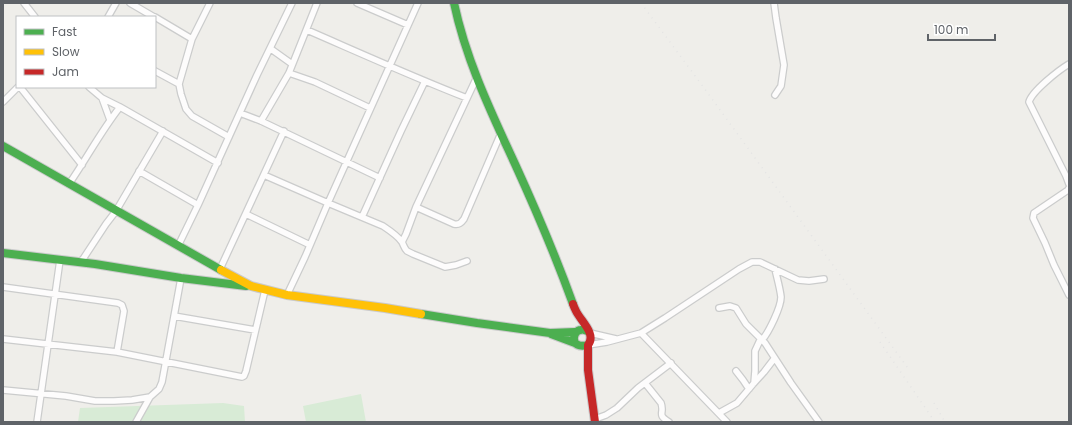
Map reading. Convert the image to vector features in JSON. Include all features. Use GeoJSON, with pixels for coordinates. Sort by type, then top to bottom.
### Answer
{"type":"FeatureCollection","features":[{"type":"Feature","properties":{"kind":"main road"},"geometry":{"type":"LineString","coordinates":[[454,3],[461,36],[477,77],[551,245],[576,312],[576,332],[573,340],[588,370]]}},
{"type":"Feature","properties":{"kind":"main road"},"geometry":{"type":"LineString","coordinates":[[3,146],[251,286]]}},
{"type":"Feature","properties":{"kind":"main road"},"geometry":{"type":"LineString","coordinates":[[3,253],[94,264],[181,278],[251,286],[287,295],[550,333],[576,332],[583,329],[589,332]]}},
{"type":"Feature","properties":{"kind":"main road"},"geometry":{"type":"LineString","coordinates":[[576,312],[583,320],[591,340],[588,345],[588,370],[595,420]]}},
{"type":"Feature","properties":{"kind":"main road"},"geometry":{"type":"LineString","coordinates":[[550,333],[580,347],[588,345]]}},
{"type":"Feature","properties":{"kind":"street"},"geometry":{"type":"LineString","coordinates":[[24,3],[34,16]]}},
{"type":"Feature","properties":{"kind":"street"},"geometry":{"type":"LineString","coordinates":[[109,16],[116,3]]}},
{"type":"Feature","properties":{"kind":"street"},"geometry":{"type":"LineString","coordinates":[[130,3],[153,16]]}},
{"type":"Feature","properties":{"kind":"street"},"geometry":{"type":"LineString","coordinates":[[210,3],[192,39],[179,84],[183,103],[192,116],[229,137]]}},
{"type":"Feature","properties":{"kind":"street"},"geometry":{"type":"LineString","coordinates":[[178,246],[292,3]]}},
{"type":"Feature","properties":{"kind":"street"},"geometry":{"type":"LineString","coordinates":[[261,121],[289,73],[317,3]]}},
{"type":"Feature","properties":{"kind":"street"},"geometry":{"type":"LineString","coordinates":[[357,3],[408,25]]}},
{"type":"Feature","properties":{"kind":"street"},"geometry":{"type":"LineString","coordinates":[[287,295],[418,3]]}},
{"type":"Feature","properties":{"kind":"street"},"geometry":{"type":"LineString","coordinates":[[774,3],[784,65],[781,86],[775,95]]}},
{"type":"Feature","properties":{"kind":"street"},"geometry":{"type":"LineString","coordinates":[[156,18],[192,39]]}},
{"type":"Feature","properties":{"kind":"street"},"geometry":{"type":"LineString","coordinates":[[307,30],[467,98]]}},
{"type":"Feature","properties":{"kind":"street"},"geometry":{"type":"LineString","coordinates":[[271,49],[292,64]]}},
{"type":"Feature","properties":{"kind":"street"},"geometry":{"type":"LineString","coordinates":[[1069,64],[1048,79],[1034,94],[1029,102],[1069,184]]}},
{"type":"Feature","properties":{"kind":"street"},"geometry":{"type":"LineString","coordinates":[[156,72],[179,84]]}},
{"type":"Feature","properties":{"kind":"street"},"geometry":{"type":"LineString","coordinates":[[289,73],[315,82],[370,108]]}},
{"type":"Feature","properties":{"kind":"street"},"geometry":{"type":"LineString","coordinates":[[402,242],[416,207],[477,77]]}},
{"type":"Feature","properties":{"kind":"street"},"geometry":{"type":"LineString","coordinates":[[362,217],[425,81]]}},
{"type":"Feature","properties":{"kind":"street"},"geometry":{"type":"LineString","coordinates":[[3,102],[18,88]]}},
{"type":"Feature","properties":{"kind":"street"},"geometry":{"type":"LineString","coordinates":[[20,88],[82,165]]}},
{"type":"Feature","properties":{"kind":"street"},"geometry":{"type":"LineString","coordinates":[[90,88],[102,98],[120,106],[218,163]]}},
{"type":"Feature","properties":{"kind":"street"},"geometry":{"type":"LineString","coordinates":[[102,98],[110,120]]}},
{"type":"Feature","properties":{"kind":"street"},"geometry":{"type":"LineString","coordinates":[[69,184],[120,106]]}},
{"type":"Feature","properties":{"kind":"street"},"geometry":{"type":"LineString","coordinates":[[240,113],[261,121],[380,178]]}},
{"type":"Feature","properties":{"kind":"street"},"geometry":{"type":"LineString","coordinates":[[80,261],[83,259],[116,210],[162,131]]}},
{"type":"Feature","properties":{"kind":"street"},"geometry":{"type":"LineString","coordinates":[[220,269],[284,132]]}},
{"type":"Feature","properties":{"kind":"street"},"geometry":{"type":"LineString","coordinates":[[416,207],[454,224],[461,223],[501,133]]}},
{"type":"Feature","properties":{"kind":"street"},"geometry":{"type":"LineString","coordinates":[[139,171],[198,205]]}},
{"type":"Feature","properties":{"kind":"street"},"geometry":{"type":"LineString","coordinates":[[264,175],[383,226],[390,230],[402,242],[407,251],[440,266],[449,267],[467,261]]}},
{"type":"Feature","properties":{"kind":"street"},"geometry":{"type":"LineString","coordinates":[[1069,188],[1034,213],[1032,218],[1069,295]]}},
{"type":"Feature","properties":{"kind":"street"},"geometry":{"type":"LineString","coordinates":[[246,214],[310,245]]}},
{"type":"Feature","properties":{"kind":"street"},"geometry":{"type":"LineString","coordinates":[[37,422],[60,260]]}},
{"type":"Feature","properties":{"kind":"street"},"geometry":{"type":"LineString","coordinates":[[588,345],[641,333],[752,262],[760,262],[798,280],[824,279]]}},
{"type":"Feature","properties":{"kind":"street"},"geometry":{"type":"LineString","coordinates":[[754,383],[755,351],[762,339],[769,332],[780,305],[781,298],[775,269]]}},
{"type":"Feature","properties":{"kind":"street"},"geometry":{"type":"LineString","coordinates":[[136,422],[150,397],[159,389],[162,382],[181,278]]}},
{"type":"Feature","properties":{"kind":"street"},"geometry":{"type":"LineString","coordinates":[[3,288],[118,303],[122,305],[124,311],[117,352]]}},
{"type":"Feature","properties":{"kind":"street"},"geometry":{"type":"LineString","coordinates":[[3,339],[117,352],[242,377],[246,371],[265,290]]}},
{"type":"Feature","properties":{"kind":"street"},"geometry":{"type":"LineString","coordinates":[[719,308],[730,306],[736,308],[746,324],[762,339],[774,359],[819,422]]}},
{"type":"Feature","properties":{"kind":"street"},"geometry":{"type":"LineString","coordinates":[[174,316],[255,330]]}},
{"type":"Feature","properties":{"kind":"street"},"geometry":{"type":"LineString","coordinates":[[589,332],[616,339]]}},
{"type":"Feature","properties":{"kind":"street"},"geometry":{"type":"LineString","coordinates":[[641,333],[727,422]]}},
{"type":"Feature","properties":{"kind":"street"},"geometry":{"type":"LineString","coordinates":[[719,413],[737,404],[774,359]]}},
{"type":"Feature","properties":{"kind":"street"},"geometry":{"type":"LineString","coordinates":[[595,420],[611,412],[645,383],[671,364]]}},
{"type":"Feature","properties":{"kind":"street"},"geometry":{"type":"LineString","coordinates":[[736,371],[749,389]]}},
{"type":"Feature","properties":{"kind":"street"},"geometry":{"type":"LineString","coordinates":[[645,383],[662,406],[662,418],[669,422]]}},
{"type":"Feature","properties":{"kind":"street"},"geometry":{"type":"LineString","coordinates":[[3,390],[104,401],[132,400],[150,397]]}},
{"type":"Feature","properties":{"kind":"green space"},"geometry":{"type":"Polygon","coordinates":[[[361,394],[366,422],[306,422],[303,406],[361,394]]]}},
{"type":"Feature","properties":{"kind":"green space"},"geometry":{"type":"Polygon","coordinates":[[[223,403],[244,406],[245,422],[78,422],[80,408],[223,403]]]}},
{"type":"Feature","properties":{"kind":"railway"},"geometry":{"type":"LineString","coordinates":[[641,3],[910,371]]}},
{"type":"Feature","properties":{"kind":"railway"},"geometry":{"type":"LineString","coordinates":[[880,342],[935,422]]}},
{"type":"Feature","properties":{"kind":"railway"},"geometry":{"type":"LineString","coordinates":[[934,403],[945,422]]}},
{"type":"Feature","properties":{"kind":"traffic: fast"},"geometry":{"type":"LineString","coordinates":[[454,3],[472,65],[538,216],[573,304]]}},
{"type":"Feature","properties":{"kind":"traffic: fast"},"geometry":{"type":"LineString","coordinates":[[3,146],[221,270]]}},
{"type":"Feature","properties":{"kind":"traffic: fast"},"geometry":{"type":"LineString","coordinates":[[3,253],[95,264],[181,278],[246,286]]}},
{"type":"Feature","properties":{"kind":"traffic: fast"},"geometry":{"type":"LineString","coordinates":[[421,314],[550,333],[575,332]]}},
{"type":"Feature","properties":{"kind":"traffic: fast"},"geometry":{"type":"LineString","coordinates":[[588,331],[578,331],[574,336],[575,342],[578,345],[588,345]]}},
{"type":"Feature","properties":{"kind":"traffic: fast"},"geometry":{"type":"LineString","coordinates":[[551,334],[575,343]]}},
{"type":"Feature","properties":{"kind":"traffic: slow"},"geometry":{"type":"LineString","coordinates":[[221,270],[251,286],[287,295],[421,314]]}},
{"type":"Feature","properties":{"kind":"traffic: jam"},"geometry":{"type":"LineString","coordinates":[[573,304],[578,315],[587,327],[590,336],[588,345],[588,370],[595,422]]}}]}
